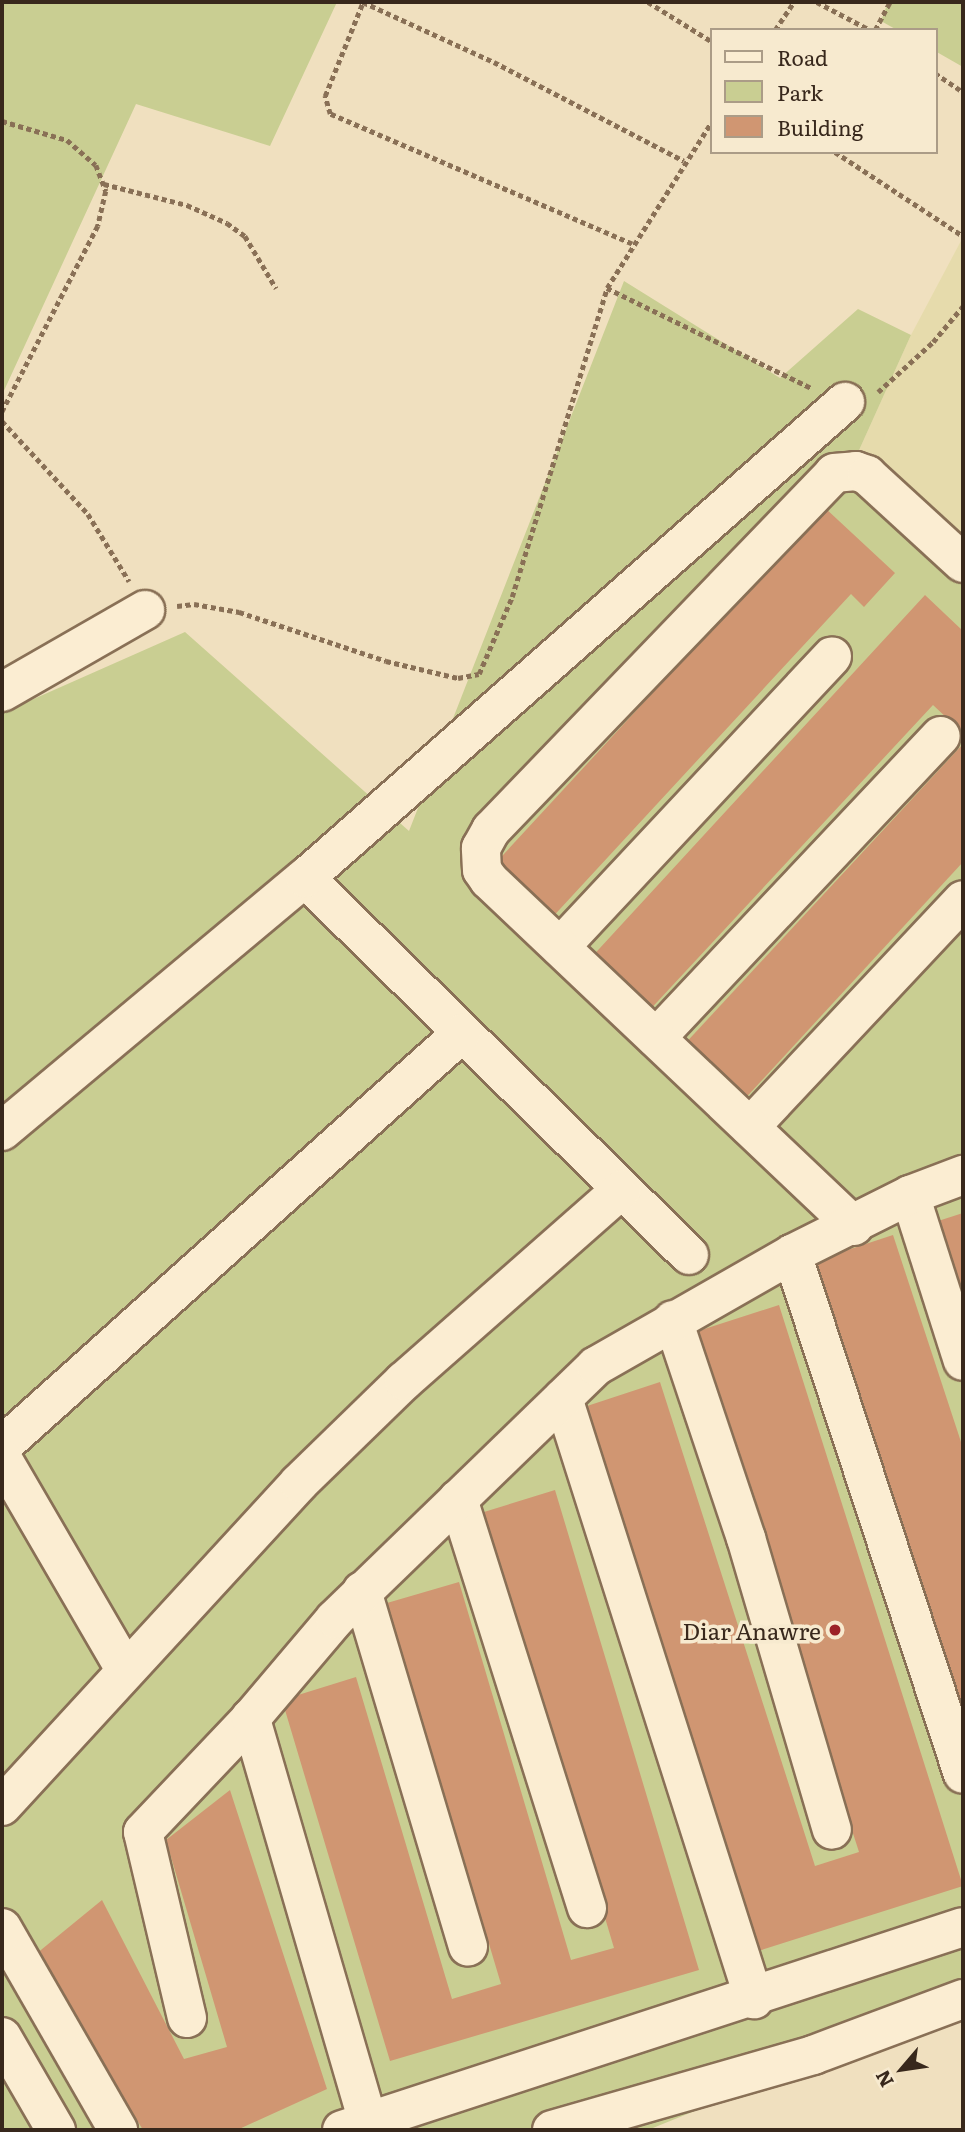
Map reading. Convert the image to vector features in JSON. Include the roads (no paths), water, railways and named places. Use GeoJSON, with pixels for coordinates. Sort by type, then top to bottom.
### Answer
{"type":"FeatureCollection","features":[{"type":"Feature","properties":{"kind":"street"},"geometry":{"type":"LineString","coordinates":[[3,1126],[305,878],[845,401]]}},
{"type":"Feature","properties":{"kind":"street"},"geometry":{"type":"LineString","coordinates":[[854,1226],[489,880],[480,858],[485,838],[824,479],[845,470],[867,475],[963,563]]}},
{"type":"Feature","properties":{"kind":"street"},"geometry":{"type":"LineString","coordinates":[[2,692],[145,610]]}},
{"type":"Feature","properties":{"kind":"street"},"geometry":{"type":"LineString","coordinates":[[560,947],[832,656]]}},
{"type":"Feature","properties":{"kind":"street"},"geometry":{"type":"LineString","coordinates":[[656,1038],[941,736]]}},
{"type":"Feature","properties":{"kind":"street"},"geometry":{"type":"LineString","coordinates":[[305,878],[689,1255]]}},
{"type":"Feature","properties":{"kind":"street"},"geometry":{"type":"LineString","coordinates":[[750,1127],[963,900]]}},
{"type":"Feature","properties":{"kind":"street"},"geometry":{"type":"LineString","coordinates":[[2,1446],[462,1033]]}},
{"type":"Feature","properties":{"kind":"street"},"geometry":{"type":"LineString","coordinates":[[187,2018],[143,1832],[251,1718],[362,1591],[596,1366],[792,1254],[854,1226],[910,1195],[963,1175]]}},
{"type":"Feature","properties":{"kind":"street"},"geometry":{"type":"LineString","coordinates":[[2,1806],[124,1668],[299,1483],[404,1381],[622,1189]]}},
{"type":"Feature","properties":{"kind":"street"},"geometry":{"type":"LineString","coordinates":[[910,1195],[963,1362]]}},
{"type":"Feature","properties":{"kind":"street"},"geometry":{"type":"LineString","coordinates":[[792,1254],[963,1774]]}},
{"type":"Feature","properties":{"kind":"street"},"geometry":{"type":"LineString","coordinates":[[673,1320],[747,1538],[832,1830]]}},
{"type":"Feature","properties":{"kind":"street"},"geometry":{"type":"LineString","coordinates":[[564,1398],[754,1999]]}},
{"type":"Feature","properties":{"kind":"street"},"geometry":{"type":"LineString","coordinates":[[2,1458],[124,1668]]}},
{"type":"Feature","properties":{"kind":"street"},"geometry":{"type":"LineString","coordinates":[[458,1499],[587,1908]]}},
{"type":"Feature","properties":{"kind":"street"},"geometry":{"type":"LineString","coordinates":[[362,1591],[468,1947]]}},
{"type":"Feature","properties":{"kind":"street"},"geometry":{"type":"LineString","coordinates":[[251,1718],[355,2126],[754,1999],[963,1927]]}},
{"type":"Feature","properties":{"kind":"street"},"geometry":{"type":"LineString","coordinates":[[2,1928],[118,2130]]}},
{"type":"Feature","properties":{"kind":"street"},"geometry":{"type":"LineString","coordinates":[[552,2130],[813,2055],[963,1999]]}},
{"type":"Feature","properties":{"kind":"street"},"geometry":{"type":"LineString","coordinates":[[2,2037],[56,2130]]}},
{"type":"Feature","properties":{"kind":"place","name":"Diar Anawre"},"geometry":{"type":"Point","coordinates":[835,1630]}}]}
